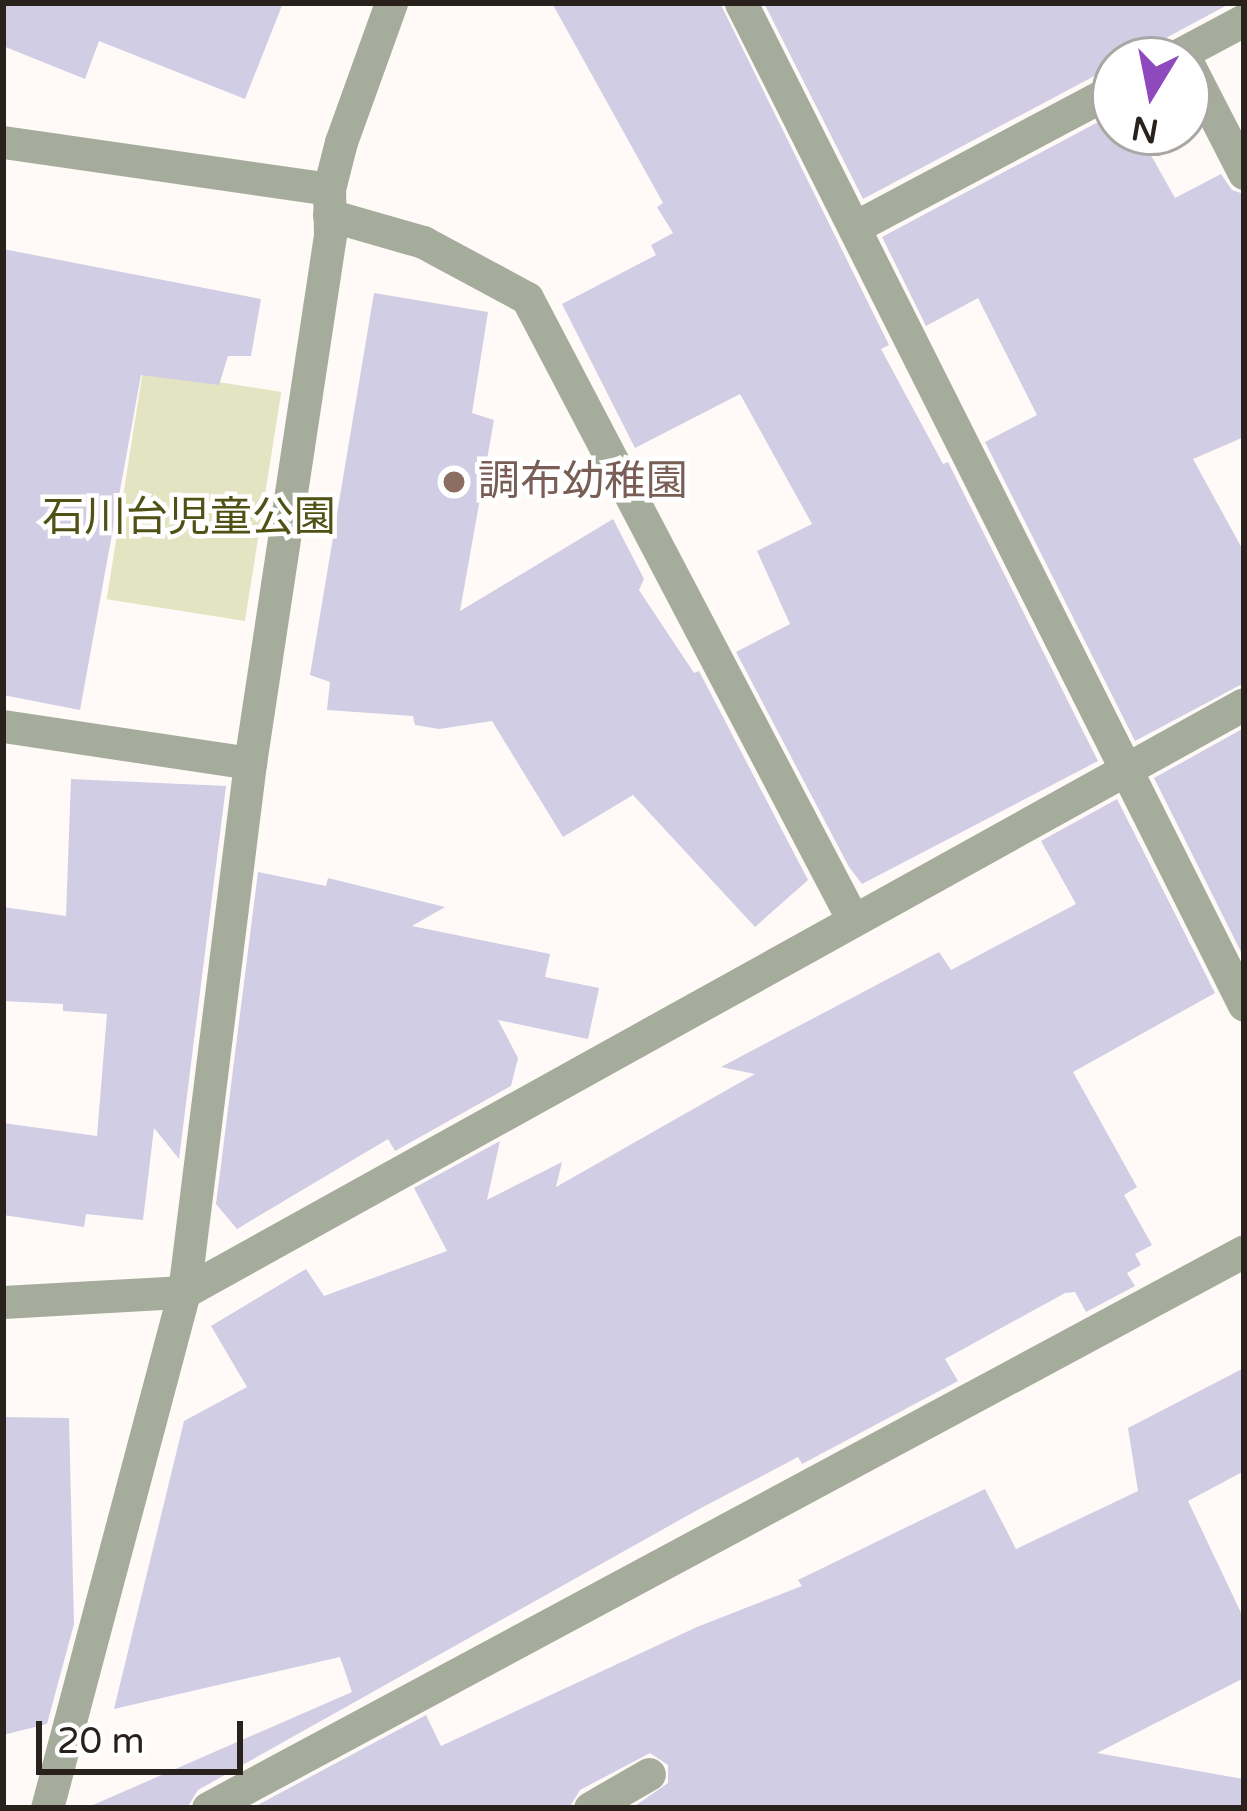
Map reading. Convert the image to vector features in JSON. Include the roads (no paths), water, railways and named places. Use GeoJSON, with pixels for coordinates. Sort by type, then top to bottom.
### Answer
{"type":"FeatureCollection","features":[{"type":"Feature","properties":{"kind":"street"},"geometry":{"type":"LineString","coordinates":[[47,1808],[184,1292],[250,763],[329,202],[340,142],[392,3]]}},
{"type":"Feature","properties":{"kind":"street"},"geometry":{"type":"LineString","coordinates":[[741,3],[1244,1005]]}},
{"type":"Feature","properties":{"kind":"street"},"geometry":{"type":"LineString","coordinates":[[1211,40],[1244,20]]}},
{"type":"Feature","properties":{"kind":"street"},"geometry":{"type":"LineString","coordinates":[[855,226],[1091,102]]}},
{"type":"Feature","properties":{"kind":"street"},"geometry":{"type":"LineString","coordinates":[[1211,113],[1244,173]]}},
{"type":"Feature","properties":{"kind":"street"},"geometry":{"type":"LineString","coordinates":[[3,142],[329,202],[423,242],[527,298],[852,918]]}},
{"type":"Feature","properties":{"kind":"street"},"geometry":{"type":"LineString","coordinates":[[3,1302],[184,1292],[1244,704]]}},
{"type":"Feature","properties":{"kind":"street"},"geometry":{"type":"LineString","coordinates":[[3,726],[250,763]]}},
{"type":"Feature","properties":{"kind":"street"},"geometry":{"type":"LineString","coordinates":[[208,1808],[1244,1251]]}},
{"type":"Feature","properties":{"kind":"street"},"geometry":{"type":"LineString","coordinates":[[590,1808],[649,1774]]}},
{"type":"Feature","properties":{"kind":"place","name":"調布幼稚園"},"geometry":{"type":"Point","coordinates":[454,482]}},
{"type":"Feature","properties":{"kind":"park label","name":"石川台児童公園"},"geometry":{"type":"Point","coordinates":[189,518]}}]}
